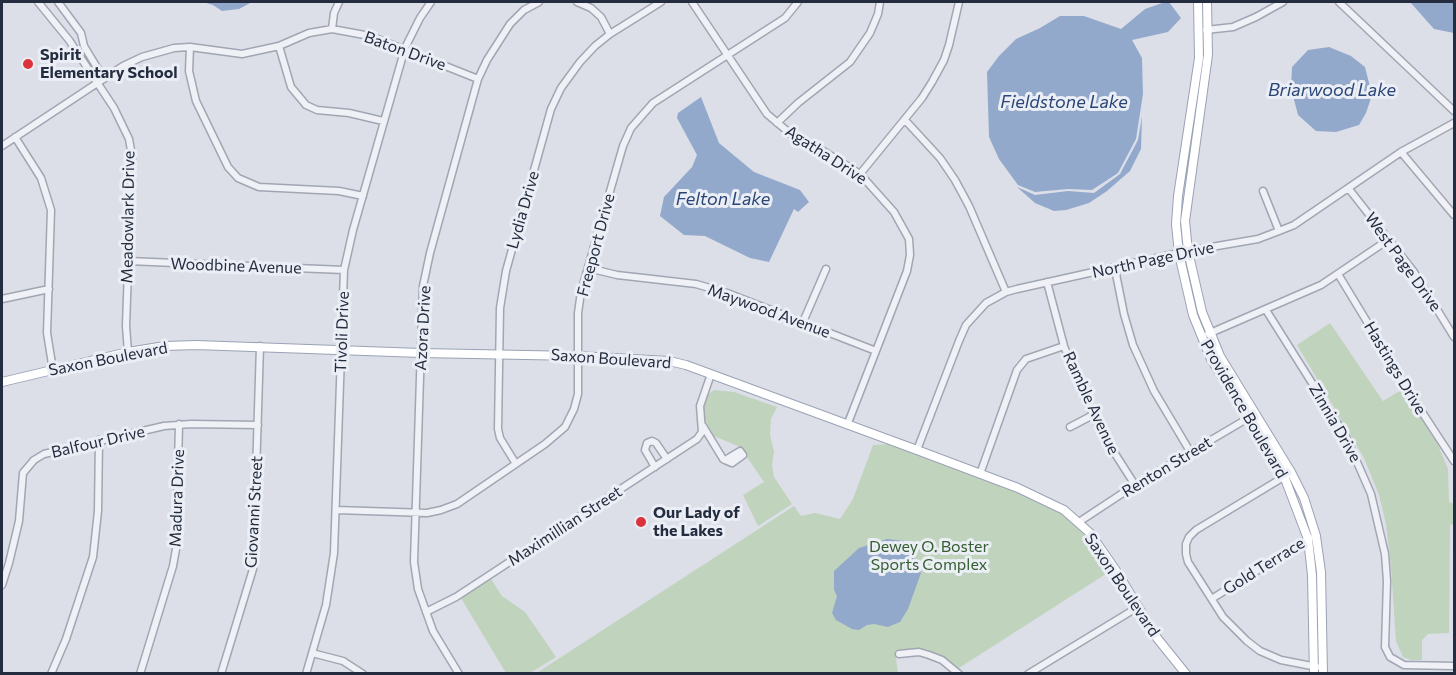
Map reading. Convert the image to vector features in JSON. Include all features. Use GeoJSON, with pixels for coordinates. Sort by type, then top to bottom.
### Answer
{"type":"FeatureCollection","features":[{"type":"Feature","properties":{"kind":"main road","name":"Providence Boulevard"},"geometry":{"type":"LineString","coordinates":[[1197,2],[1199,58],[1178,196],[1176,224],[1179,254],[1193,315],[1211,359],[1252,416]]}},
{"type":"Feature","properties":{"kind":"main road","name":"Providence Boulevard"},"geometry":{"type":"LineString","coordinates":[[1207,2],[1208,55],[1185,221],[1188,251],[1202,312],[1210,333],[1252,416],[1288,474],[1312,537],[1321,572],[1323,671]]}},
{"type":"Feature","properties":{"kind":"main road","name":"Saxon Boulevard"},"geometry":{"type":"LineString","coordinates":[[2,382],[128,352],[175,345],[579,356],[669,361],[848,423],[1046,500],[1064,510],[1079,522],[1100,548],[1157,638],[1183,673]]}},
{"type":"Feature","properties":{"kind":"main road","name":"Providence Boulevard"},"geometry":{"type":"LineString","coordinates":[[1312,537],[1314,670]]}},
{"type":"Feature","properties":{"kind":"street","name":"Meadowlark Drive"},"geometry":{"type":"LineString","coordinates":[[38,2],[100,81]]}},
{"type":"Feature","properties":{"kind":"street","name":"Meadowlark Drive"},"geometry":{"type":"LineString","coordinates":[[58,2],[81,33],[84,46],[129,139],[132,156],[126,326],[128,352]]}},
{"type":"Feature","properties":{"kind":"street"},"geometry":{"type":"LineString","coordinates":[[332,29],[334,14],[339,2]]}},
{"type":"Feature","properties":{"kind":"street","name":"Tivoli Drive"},"geometry":{"type":"LineString","coordinates":[[306,674],[332,580],[344,270],[383,121],[405,48],[431,2]]}},
{"type":"Feature","properties":{"kind":"street","name":"Azora Drive"},"geometry":{"type":"LineString","coordinates":[[459,674],[433,631],[418,589],[414,562],[423,286],[478,79],[510,24],[524,10],[539,2]]}},
{"type":"Feature","properties":{"kind":"street"},"geometry":{"type":"LineString","coordinates":[[577,2],[591,8],[601,17],[610,34]]}},
{"type":"Feature","properties":{"kind":"street","name":"Lydia Drive"},"geometry":{"type":"LineString","coordinates":[[516,464],[500,438],[498,429],[500,308],[506,271],[551,109],[561,88],[580,62],[610,34],[661,2]]}},
{"type":"Feature","properties":{"kind":"street","name":"Agatha Drive"},"geometry":{"type":"LineString","coordinates":[[692,2],[766,114],[799,141],[825,152],[860,174],[894,212],[909,239],[910,255],[907,271],[848,423]]}},
{"type":"Feature","properties":{"kind":"street","name":"Freeport Drive"},"geometry":{"type":"LineString","coordinates":[[336,510],[427,513],[441,510],[456,504],[516,464],[565,427],[578,394],[578,313],[581,292],[623,146],[631,128],[653,103],[785,18],[798,2]]}},
{"type":"Feature","properties":{"kind":"street"},"geometry":{"type":"LineString","coordinates":[[777,123],[798,103],[850,62],[870,33],[880,2]]}},
{"type":"Feature","properties":{"kind":"street"},"geometry":{"type":"LineString","coordinates":[[860,174],[905,120],[944,60],[959,2]]}},
{"type":"Feature","properties":{"kind":"street"},"geometry":{"type":"LineString","coordinates":[[1199,32],[1233,27],[1283,2]]}},
{"type":"Feature","properties":{"kind":"street"},"geometry":{"type":"LineString","coordinates":[[1339,2],[1455,111]]}},
{"type":"Feature","properties":{"kind":"street","name":"Baton Drive"},"geometry":{"type":"LineString","coordinates":[[2,146],[100,81],[142,57],[161,51],[190,47],[242,54],[279,46],[309,33],[332,29],[370,36],[478,79]]}},
{"type":"Feature","properties":{"kind":"street"},"geometry":{"type":"LineString","coordinates":[[279,46],[291,87],[306,105],[317,110],[349,113],[383,121]]}},
{"type":"Feature","properties":{"kind":"street"},"geometry":{"type":"LineString","coordinates":[[190,47],[189,71],[196,101],[228,168],[238,178],[259,187],[339,191],[363,196]]}},
{"type":"Feature","properties":{"kind":"street"},"geometry":{"type":"LineString","coordinates":[[905,120],[940,158],[955,180],[969,206],[1006,292]]}},
{"type":"Feature","properties":{"kind":"street","name":"North Page Drive"},"geometry":{"type":"LineString","coordinates":[[917,450],[966,325],[986,303],[1006,292],[1188,251],[1258,239],[1280,231],[1294,225],[1401,153],[1455,123]]}},
{"type":"Feature","properties":{"kind":"street"},"geometry":{"type":"LineString","coordinates":[[15,137],[41,178],[51,210],[47,333],[52,369]]}},
{"type":"Feature","properties":{"kind":"street"},"geometry":{"type":"LineString","coordinates":[[1401,153],[1455,214]]}},
{"type":"Feature","properties":{"kind":"street","name":"West Page Drive"},"geometry":{"type":"LineString","coordinates":[[1349,189],[1414,272],[1454,333]]}},
{"type":"Feature","properties":{"kind":"street"},"geometry":{"type":"LineString","coordinates":[[1263,190],[1280,231]]}},
{"type":"Feature","properties":{"kind":"street"},"geometry":{"type":"LineString","coordinates":[[1201,336],[1321,285],[1388,240]]}},
{"type":"Feature","properties":{"kind":"street","name":"Woodbine Avenue"},"geometry":{"type":"LineString","coordinates":[[128,261],[344,270]]}},
{"type":"Feature","properties":{"kind":"street","name":"Maywood Avenue"},"geometry":{"type":"LineString","coordinates":[[588,268],[616,275],[696,284],[727,293],[876,351]]}},
{"type":"Feature","properties":{"kind":"street"},"geometry":{"type":"LineString","coordinates":[[803,322],[826,269]]}},
{"type":"Feature","properties":{"kind":"street"},"geometry":{"type":"LineString","coordinates":[[1115,269],[1133,345],[1150,383],[1191,453]]}},
{"type":"Feature","properties":{"kind":"street","name":"Hastings Drive"},"geometry":{"type":"LineString","coordinates":[[1338,274],[1420,409],[1455,461]]}},
{"type":"Feature","properties":{"kind":"street","name":"Ramble Avenue"},"geometry":{"type":"LineString","coordinates":[[1047,282],[1064,346],[1093,415],[1113,452],[1135,485]]}},
{"type":"Feature","properties":{"kind":"street"},"geometry":{"type":"LineString","coordinates":[[2,299],[49,289]]}},
{"type":"Feature","properties":{"kind":"street","name":"Zinnia Drive"},"geometry":{"type":"LineString","coordinates":[[1266,310],[1346,437],[1371,494],[1385,554],[1387,628],[1385,647],[1390,657],[1404,665],[1455,666]]}},
{"type":"Feature","properties":{"kind":"street","name":"Giovanni Street"},"geometry":{"type":"LineString","coordinates":[[221,674],[253,569],[260,346]]}},
{"type":"Feature","properties":{"kind":"street"},"geometry":{"type":"LineString","coordinates":[[980,474],[1017,370],[1026,359],[1064,346]]}},
{"type":"Feature","properties":{"kind":"street"},"geometry":{"type":"LineString","coordinates":[[711,374],[700,406],[703,425],[725,460]]}},
{"type":"Feature","properties":{"kind":"street"},"geometry":{"type":"LineString","coordinates":[[1070,427],[1093,415]]}},
{"type":"Feature","properties":{"kind":"street","name":"Renton Street"},"geometry":{"type":"LineString","coordinates":[[1079,522],[1135,485],[1252,416]]}},
{"type":"Feature","properties":{"kind":"street","name":"Balfour Drive"},"geometry":{"type":"LineString","coordinates":[[2,585],[18,521],[23,473],[34,460],[44,454],[99,440],[179,424],[258,425]]}},
{"type":"Feature","properties":{"kind":"street","name":"Madura Drive"},"geometry":{"type":"LineString","coordinates":[[140,674],[173,566],[176,549],[179,424]]}},
{"type":"Feature","properties":{"kind":"street","name":"Maximillian Street"},"geometry":{"type":"LineString","coordinates":[[426,612],[456,597],[667,459],[701,435],[703,425]]}},
{"type":"Feature","properties":{"kind":"street"},"geometry":{"type":"LineString","coordinates":[[51,674],[74,618],[93,556],[98,512],[99,440]]}},
{"type":"Feature","properties":{"kind":"street"},"geometry":{"type":"LineString","coordinates":[[655,467],[645,450],[647,443],[652,441],[656,443],[667,459]]}},
{"type":"Feature","properties":{"kind":"street"},"geometry":{"type":"LineString","coordinates":[[1288,474],[1196,530],[1186,544],[1188,562],[1223,617],[1247,641],[1260,651],[1281,660],[1323,671]]}},
{"type":"Feature","properties":{"kind":"street","name":"Gold Terrace"},"geometry":{"type":"LineString","coordinates":[[1213,598],[1312,537]]}},
{"type":"Feature","properties":{"kind":"street"},"geometry":{"type":"LineString","coordinates":[[1028,674],[1138,607]]}},
{"type":"Feature","properties":{"kind":"street"},"geometry":{"type":"LineString","coordinates":[[899,654],[919,652],[929,654],[942,660],[959,674]]}},
{"type":"Feature","properties":{"kind":"street"},"geometry":{"type":"LineString","coordinates":[[312,653],[343,661],[363,674]]}},
{"type":"Feature","properties":{"kind":"green space"},"geometry":{"type":"Polygon","coordinates":[[[1330,323],[1383,401],[1403,389],[1438,445],[1448,469],[1449,502],[1454,504],[1454,525],[1450,524],[1449,633],[1428,634],[1422,640],[1422,660],[1403,657],[1396,641],[1386,524],[1379,495],[1364,458],[1297,345],[1330,323]]]}},
{"type":"Feature","properties":{"kind":"green space"},"geometry":{"type":"Polygon","coordinates":[[[714,390],[734,392],[777,407],[771,419],[770,435],[774,452],[772,465],[774,477],[792,504],[758,526],[743,495],[764,482],[740,447],[714,436],[704,419],[703,406],[706,396],[714,390]]]}},
{"type":"Feature","properties":{"kind":"green space","name":"Dewey O. Boster Sports Complex"},"geometry":{"type":"Polygon","coordinates":[[[892,444],[1024,494],[1053,508],[1072,521],[1086,535],[1112,570],[959,668],[926,649],[895,651],[898,673],[535,674],[794,506],[801,516],[815,513],[840,519],[853,499],[873,445],[892,444]]]}},
{"type":"Feature","properties":{"kind":"green space"},"geometry":{"type":"Polygon","coordinates":[[[491,579],[502,596],[525,612],[556,657],[530,673],[506,673],[461,598],[491,579]]]}},
{"type":"Feature","properties":{"kind":"water"},"geometry":{"type":"Polygon","coordinates":[[[203,2],[252,2],[239,9],[222,11],[203,2]]]}},
{"type":"Feature","properties":{"kind":"water","name":"Fieldstone Lake"},"geometry":{"type":"Polygon","coordinates":[[[1169,2],[1181,18],[1168,32],[1132,40],[1142,58],[1143,94],[1136,139],[1118,173],[1092,190],[1068,189],[1035,192],[1018,185],[999,159],[989,137],[987,72],[999,56],[1016,39],[1060,16],[1084,16],[1121,29],[1145,9],[1169,2]]]}},
{"type":"Feature","properties":{"kind":"water"},"geometry":{"type":"Polygon","coordinates":[[[1410,2],[1454,2],[1454,33],[1434,29],[1410,2]]]}},
{"type":"Feature","properties":{"kind":"water","name":"Briarwood Lake"},"geometry":{"type":"Polygon","coordinates":[[[1329,47],[1351,56],[1365,67],[1372,95],[1359,125],[1336,132],[1316,131],[1298,115],[1291,88],[1292,67],[1308,50],[1329,47]]]}},
{"type":"Feature","properties":{"kind":"water","name":"Felton Lake"},"geometry":{"type":"Polygon","coordinates":[[[701,97],[719,143],[754,172],[800,190],[809,202],[798,212],[794,209],[769,262],[750,258],[705,236],[684,235],[660,216],[664,197],[692,167],[697,155],[677,118],[678,113],[701,97]]]}},
{"type":"Feature","properties":{"kind":"water"},"geometry":{"type":"Polygon","coordinates":[[[1142,116],[1141,149],[1130,171],[1089,203],[1054,211],[1035,203],[1017,187],[1035,195],[1068,191],[1094,193],[1120,174],[1138,140],[1142,116]]]}},
{"type":"Feature","properties":{"kind":"water"},"geometry":{"type":"Polygon","coordinates":[[[887,539],[904,541],[921,573],[908,609],[900,622],[888,627],[874,624],[859,630],[852,629],[836,620],[832,613],[837,596],[834,590],[834,571],[859,548],[887,539]]]}},
{"type":"Feature","properties":{"kind":"place","name":"Spirit Elementary School"},"geometry":{"type":"Point","coordinates":[28,64]}},
{"type":"Feature","properties":{"kind":"place","name":"Our Lady of the Lakes"},"geometry":{"type":"Point","coordinates":[641,522]}}]}
